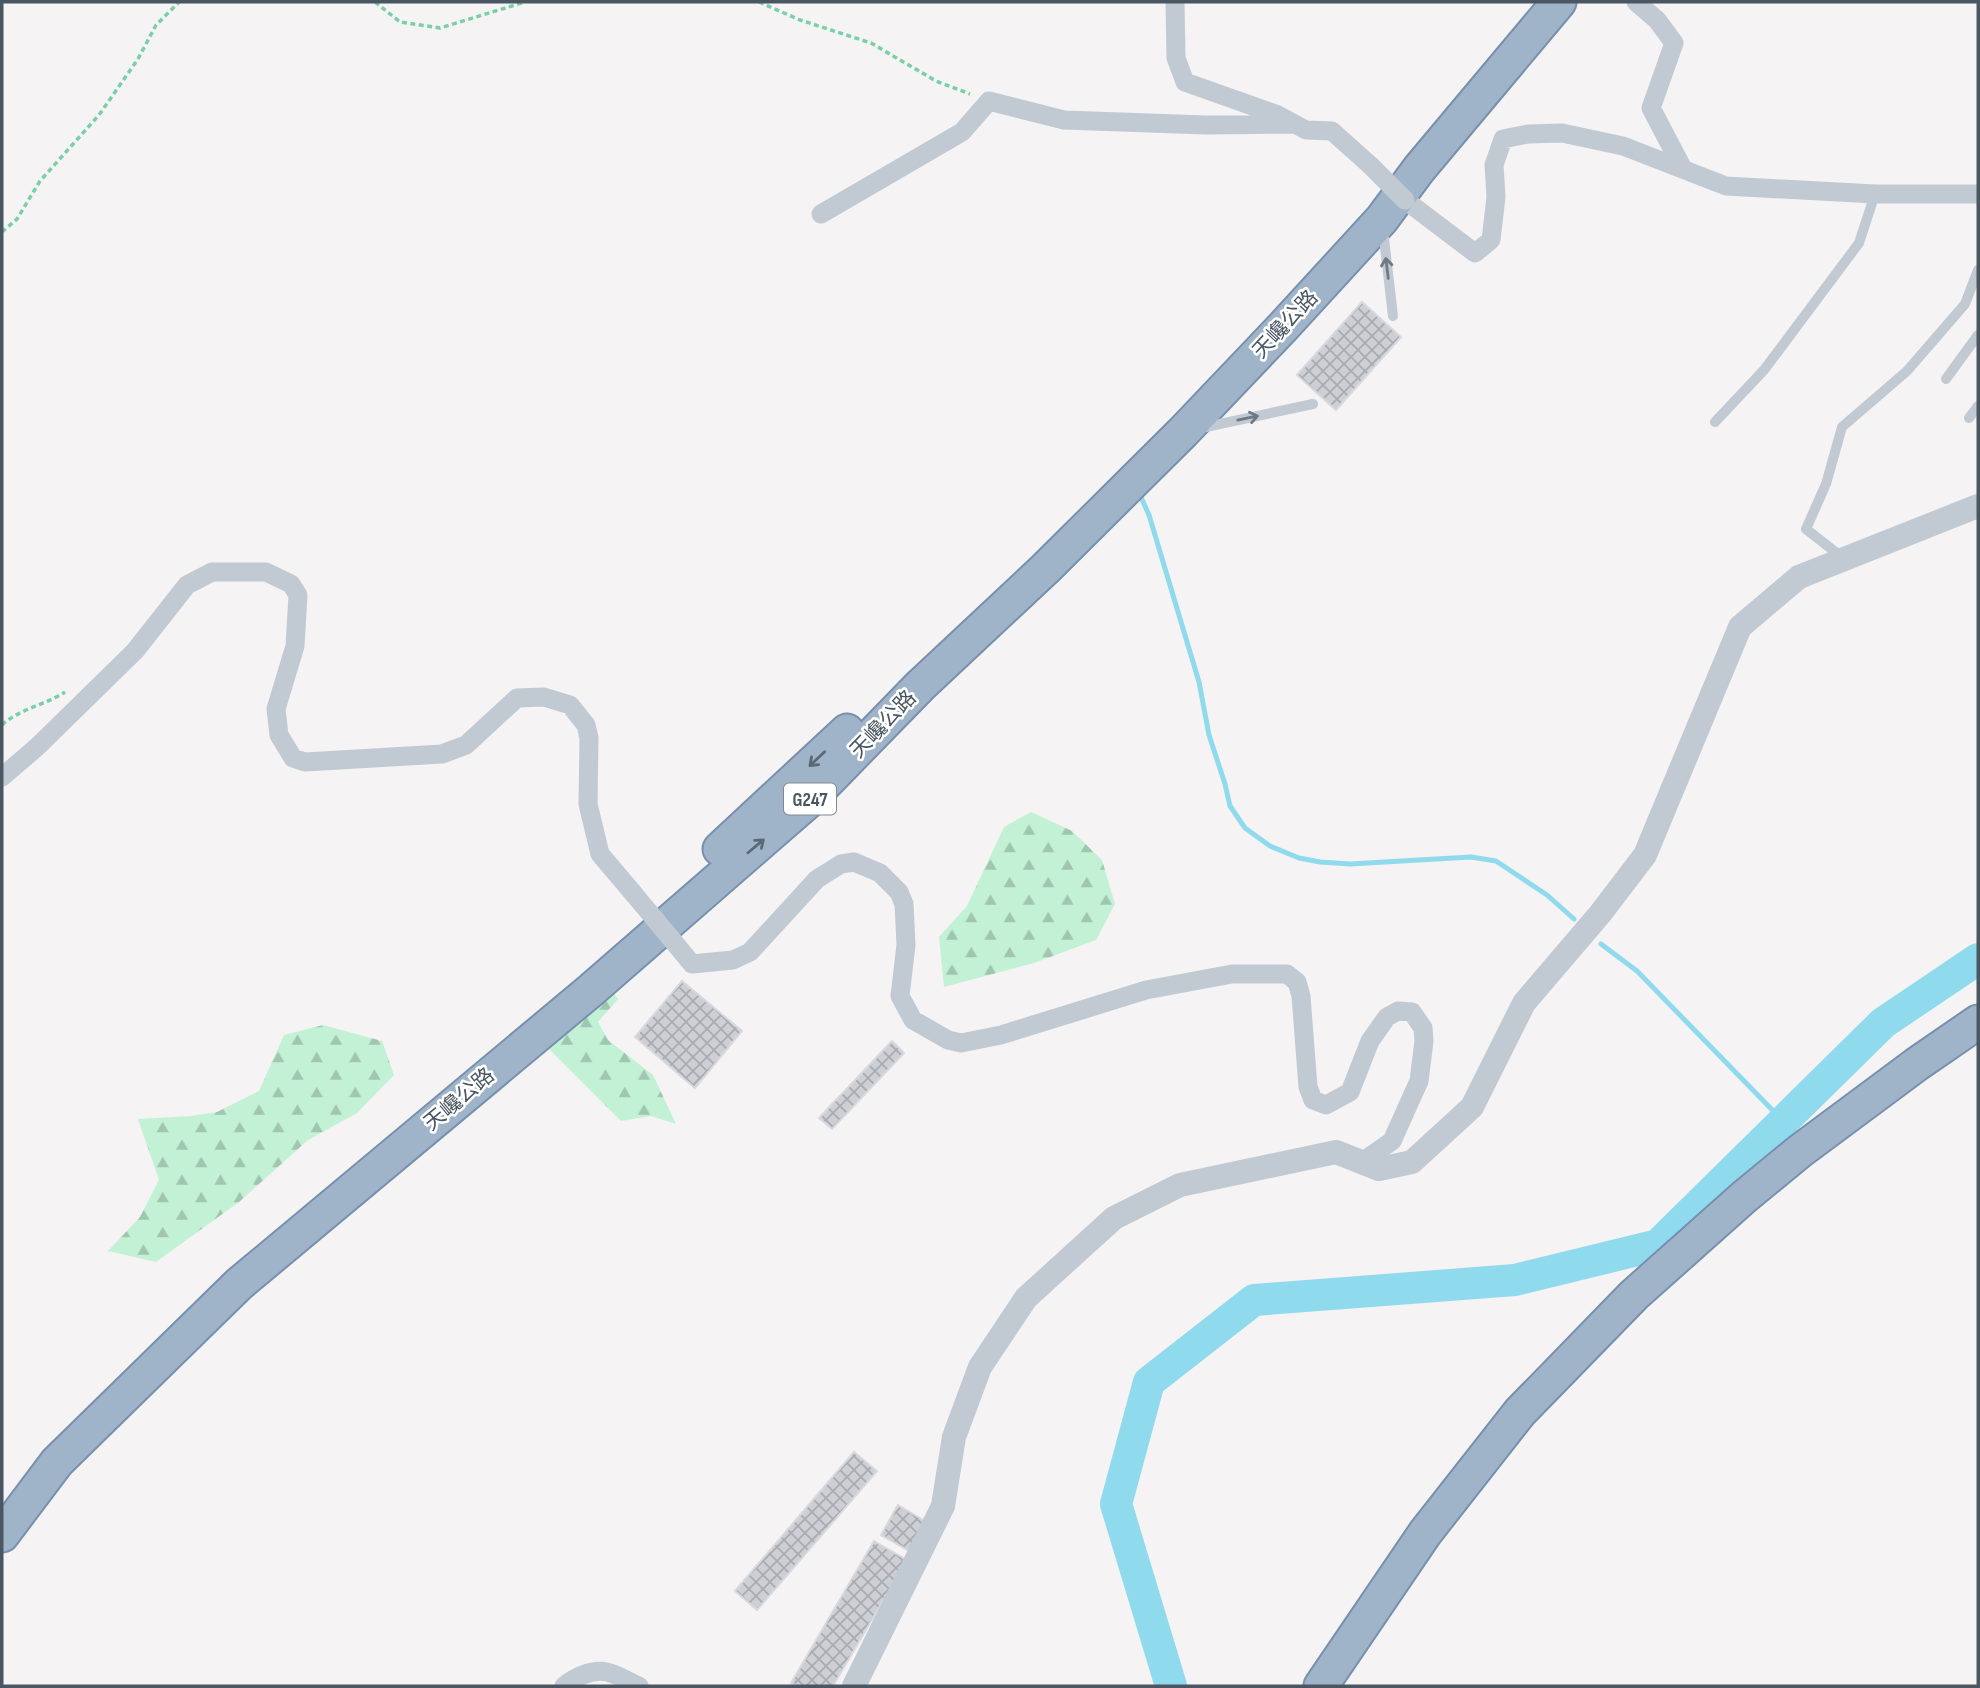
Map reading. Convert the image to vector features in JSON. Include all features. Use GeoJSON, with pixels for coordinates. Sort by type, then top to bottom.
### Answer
{"type":"FeatureCollection","features":[{"type":"Feature","properties":{"kind":"highway","name":"天巉公路"},"geometry":{"type":"LineString","coordinates":[[2,1501],[42,1449],[226,1269],[577,975],[696,871],[1044,549],[1270,326],[1405,169],[1539,2]]}},
{"type":"Feature","properties":{"kind":"highway","name":"天巉公路"},"geometry":{"type":"LineString","coordinates":[[2,1535],[57,1462],[239,1284],[590,991],[806,803],[920,686],[1045,569],[1183,432],[1394,209],[1419,169],[1559,2]]}},
{"type":"Feature","properties":{"kind":"highway"},"geometry":{"type":"LineString","coordinates":[[1321,1686],[1424,1532],[1520,1412],[1625,1305],[1688,1245],[1800,1151],[1917,1064],[1978,1023]]}},
{"type":"Feature","properties":{"kind":"highway"},"geometry":{"type":"LineString","coordinates":[[1341,1686],[1437,1542],[1532,1423],[1645,1307],[1699,1257],[1810,1163],[1978,1041]]}},
{"type":"Feature","properties":{"kind":"street"},"geometry":{"type":"LineString","coordinates":[[1175,2],[1176,58],[1185,82],[1278,115],[1306,130],[1332,131],[1371,166],[1394,209],[1475,253],[1491,240],[1496,197],[1494,165],[1503,139],[1528,134],[1562,133],[1623,146],[1726,186],[1875,194],[1978,194]]}},
{"type":"Feature","properties":{"kind":"street"},"geometry":{"type":"LineString","coordinates":[[1636,2],[1657,20],[1674,43],[1651,108],[1683,169]]}},
{"type":"Feature","properties":{"kind":"street"},"geometry":{"type":"LineString","coordinates":[[821,214],[962,132],[989,101],[1063,120],[1206,125],[1294,124]]}},
{"type":"Feature","properties":{"kind":"street"},"geometry":{"type":"LineString","coordinates":[[854,1686],[943,1506],[954,1437],[980,1367],[1026,1298],[1114,1218],[1180,1185],[1336,1152],[1379,1169],[1412,1162],[1472,1107],[1524,1003],[1600,914],[1645,855],[1740,627],[1799,577],[1978,506]]}},
{"type":"Feature","properties":{"kind":"street"},"geometry":{"type":"LineString","coordinates":[[2,777],[37,747],[135,651],[187,584],[212,572],[265,572],[291,584],[298,595],[295,646],[276,709],[279,735],[293,758],[305,761],[442,754],[466,745],[517,698],[544,697],[570,705],[586,725],[589,738],[588,804],[600,854],[692,964],[733,960],[750,952],[817,878],[841,864],[854,862],[880,873],[899,892],[904,904],[906,945],[900,996],[913,1020],[948,1040],[961,1043],[1001,1035],[1146,990],[1232,974],[1287,974],[1297,982],[1301,996],[1308,1087],[1313,1100],[1326,1105],[1350,1092],[1370,1041],[1387,1017],[1398,1011],[1412,1012],[1423,1028],[1419,1081],[1392,1141],[1362,1162]]}},
{"type":"Feature","properties":{"kind":"street"},"geometry":{"type":"LineString","coordinates":[[564,1686],[588,1673],[606,1672],[639,1686]]}},
{"type":"Feature","properties":{"kind":"lane"},"geometry":{"type":"LineString","coordinates":[[1715,422],[1764,370],[1859,243],[1875,194]]}},
{"type":"Feature","properties":{"kind":"lane"},"geometry":{"type":"LineString","coordinates":[[1393,316],[1394,209]]}},
{"type":"Feature","properties":{"kind":"lane"},"geometry":{"type":"LineString","coordinates":[[1844,559],[1806,529],[1826,484],[1842,427],[1907,371],[1965,304],[1978,270]]}},
{"type":"Feature","properties":{"kind":"lane"},"geometry":{"type":"LineString","coordinates":[[1946,379],[1978,335]]}},
{"type":"Feature","properties":{"kind":"lane"},"geometry":{"type":"LineString","coordinates":[[1183,432],[1313,404]]}},
{"type":"Feature","properties":{"kind":"lane"},"geometry":{"type":"LineString","coordinates":[[1969,418],[1978,406]]}},
{"type":"Feature","properties":{"kind":"path"},"geometry":{"type":"LineString","coordinates":[[2,232],[17,219],[40,181],[99,115],[138,59],[156,25],[180,2]]}},
{"type":"Feature","properties":{"kind":"path"},"geometry":{"type":"LineString","coordinates":[[375,2],[400,22],[440,28],[525,2]]}},
{"type":"Feature","properties":{"kind":"path"},"geometry":{"type":"LineString","coordinates":[[759,2],[800,20],[871,43],[936,81],[989,101]]}},
{"type":"Feature","properties":{"kind":"path"},"geometry":{"type":"LineString","coordinates":[[2,725],[72,687]]}},
{"type":"Feature","properties":{"kind":"green space"},"geometry":{"type":"Polygon","coordinates":[[[1031,812],[1072,831],[1102,860],[1115,904],[1096,940],[1034,963],[944,987],[939,937],[967,906],[1004,827],[1031,812]]]}},
{"type":"Feature","properties":{"kind":"green space"},"geometry":{"type":"Polygon","coordinates":[[[611,989],[618,999],[598,1022],[608,1040],[653,1075],[676,1124],[651,1116],[621,1121],[546,1046],[611,989]]]}},
{"type":"Feature","properties":{"kind":"green space"},"geometry":{"type":"Polygon","coordinates":[[[323,1025],[382,1041],[394,1075],[357,1113],[308,1140],[239,1202],[156,1262],[108,1251],[140,1217],[159,1180],[138,1119],[217,1112],[259,1091],[284,1035],[323,1025]]]}},
{"type":"Feature","properties":{"kind":"building"},"geometry":{"type":"Polygon","coordinates":[[[1362,302],[1401,337],[1336,410],[1297,375],[1362,302]]]}},
{"type":"Feature","properties":{"kind":"building"},"geometry":{"type":"Polygon","coordinates":[[[682,981],[742,1031],[695,1088],[635,1037],[682,981]]]}},
{"type":"Feature","properties":{"kind":"building"},"geometry":{"type":"Polygon","coordinates":[[[892,1041],[904,1053],[832,1129],[819,1118],[892,1041]]]}},
{"type":"Feature","properties":{"kind":"building"},"geometry":{"type":"Polygon","coordinates":[[[854,1452],[877,1471],[757,1610],[735,1591],[854,1452]]]}},
{"type":"Feature","properties":{"kind":"building"},"geometry":{"type":"Polygon","coordinates":[[[898,1505],[928,1523],[911,1552],[881,1535],[898,1505]]]}},
{"type":"Feature","properties":{"kind":"building"},"geometry":{"type":"Polygon","coordinates":[[[874,1541],[907,1560],[833,1686],[797,1686],[791,1683],[874,1541]]]}},
{"type":"Feature","properties":{"kind":"waterway"},"geometry":{"type":"LineString","coordinates":[[1140,495],[1149,515],[1199,682],[1209,735],[1230,806],[1245,828],[1270,846],[1299,858],[1320,862],[1350,864],[1471,857],[1496,861],[1547,895],[1574,919]]}},
{"type":"Feature","properties":{"kind":"waterway"},"geometry":{"type":"LineString","coordinates":[[1601,944],[1637,971],[1783,1121]]}},
{"type":"Feature","properties":{"kind":"waterway"},"geometry":{"type":"LineString","coordinates":[[1171,1686],[1116,1504],[1149,1382],[1254,1300],[1515,1280],[1658,1245],[1883,1023],[1978,959]]}}]}
